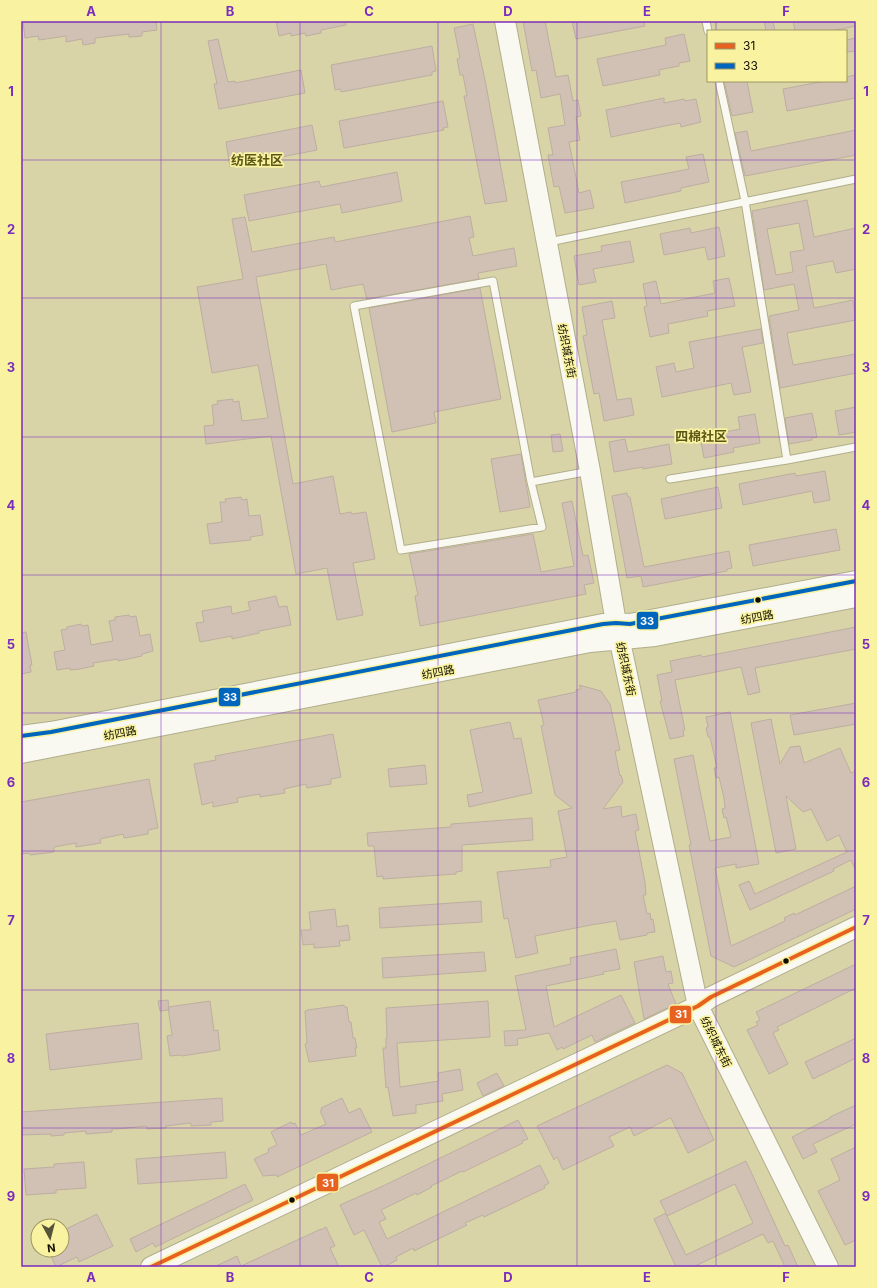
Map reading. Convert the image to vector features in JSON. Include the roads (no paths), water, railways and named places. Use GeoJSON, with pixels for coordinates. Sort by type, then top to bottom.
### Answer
{"type":"FeatureCollection","features":[{"type":"Feature","properties":{"kind":"street","name":"纺织城东街"},"geometry":{"type":"LineString","coordinates":[[504,21],[590,471],[618,631],[698,1006],[828,1267]]}},
{"type":"Feature","properties":{"kind":"street","name":"纺四路"},"geometry":{"type":"LineString","coordinates":[[21,753],[590,642],[618,631],[630,624],[856,581]]}},
{"type":"Feature","properties":{"kind":"street","name":"纺四路"},"geometry":{"type":"LineString","coordinates":[[21,736],[51,732],[603,624],[618,631],[654,636],[856,598]]}},
{"type":"Feature","properties":{"kind":"street"},"geometry":{"type":"LineString","coordinates":[[151,1267],[698,1006],[711,997],[856,927]]}},
{"type":"Feature","properties":{"kind":"lane"},"geometry":{"type":"LineString","coordinates":[[719,82],[745,201],[787,460]]}},
{"type":"Feature","properties":{"kind":"lane"},"geometry":{"type":"LineString","coordinates":[[546,242],[856,179]]}},
{"type":"Feature","properties":{"kind":"lane"},"geometry":{"type":"LineString","coordinates":[[493,281],[531,482],[542,527],[401,550],[354,306],[493,281]]}},
{"type":"Feature","properties":{"kind":"lane"},"geometry":{"type":"LineString","coordinates":[[670,478],[787,460],[856,447]]}},
{"type":"Feature","properties":{"kind":"lane"},"geometry":{"type":"LineString","coordinates":[[531,482],[590,471]]}},
{"type":"Feature","properties":{"kind":"district","name":"纺医社区"},"geometry":{"type":"Point","coordinates":[257,160]}},
{"type":"Feature","properties":{"kind":"district","name":"四棉社区"},"geometry":{"type":"Point","coordinates":[701,436]}}]}
